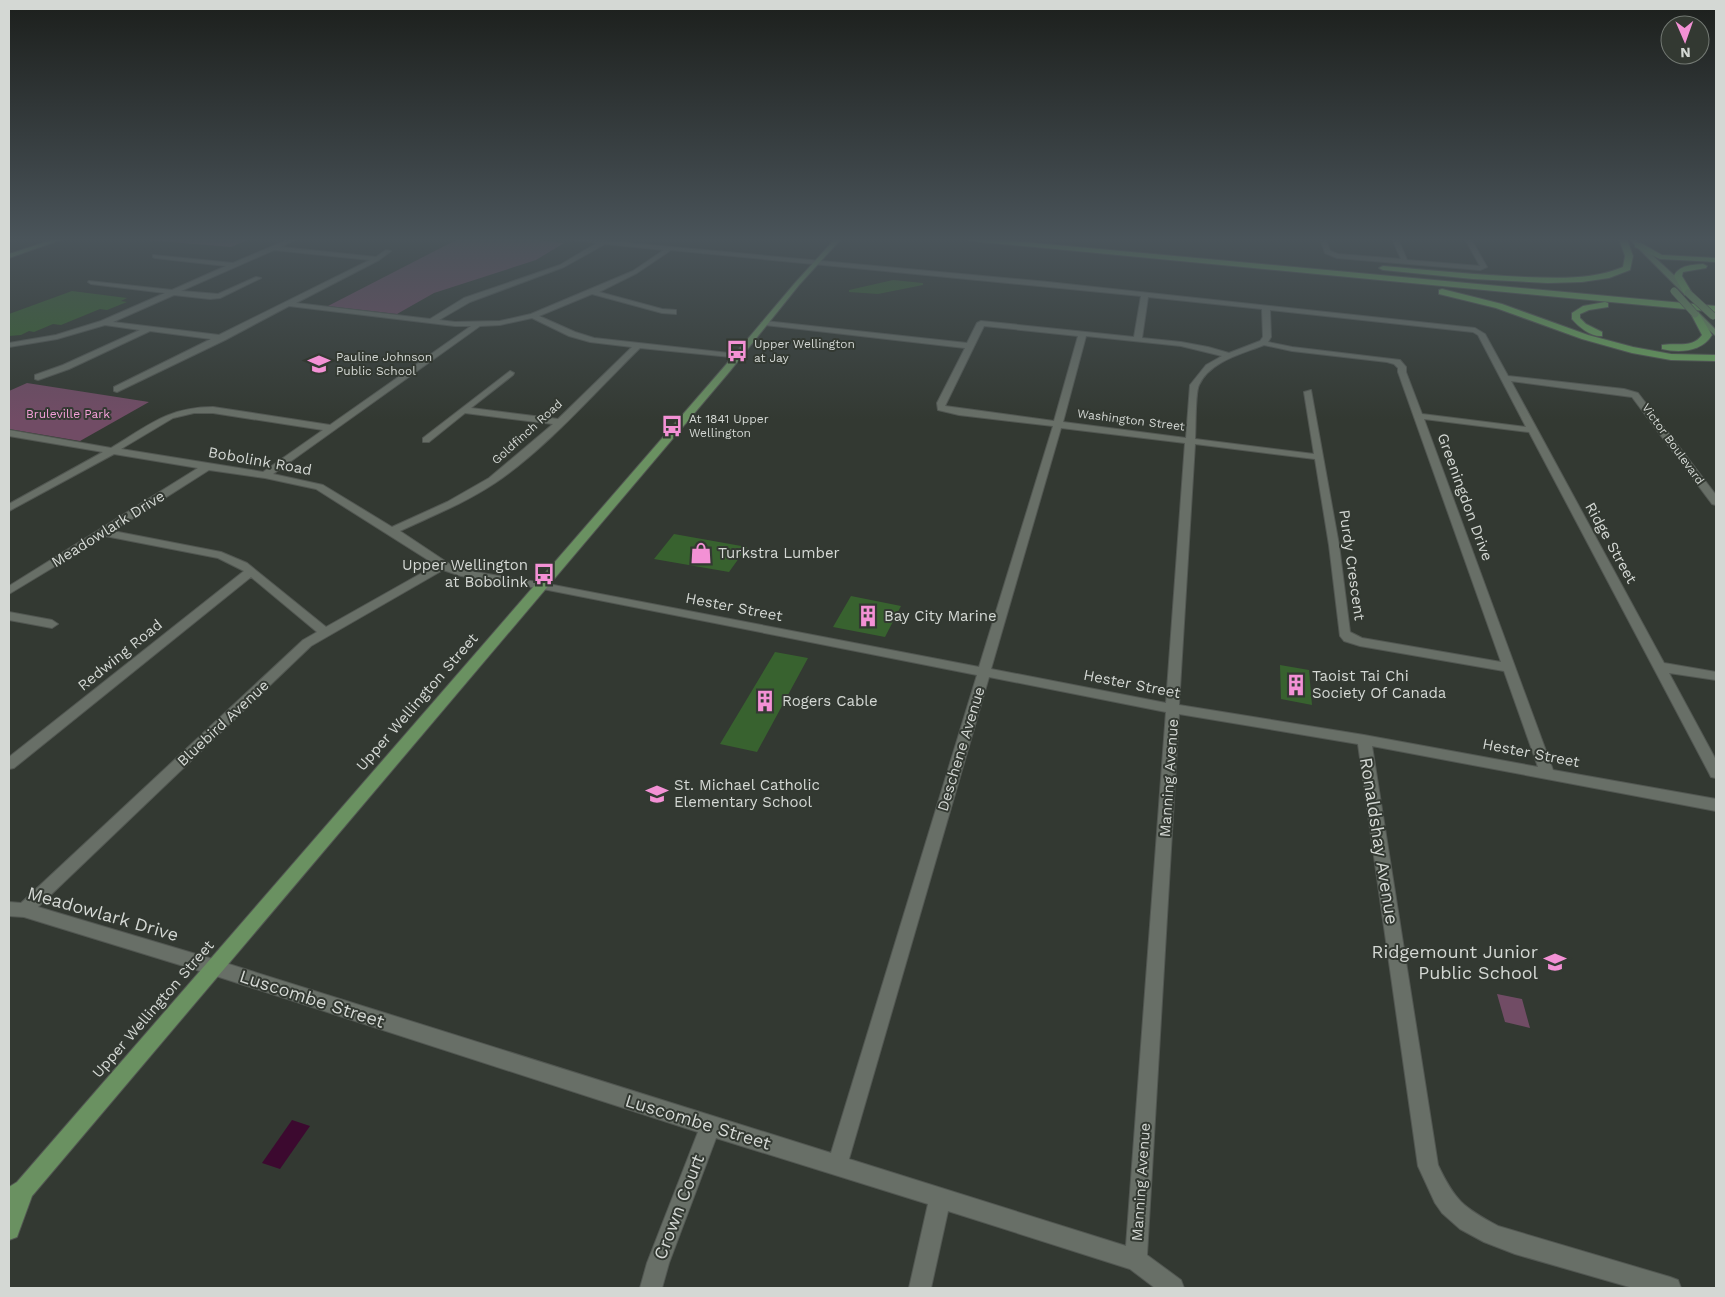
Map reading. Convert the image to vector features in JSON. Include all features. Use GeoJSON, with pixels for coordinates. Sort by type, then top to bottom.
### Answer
{"type":"FeatureCollection","features":[{"type":"Feature","properties":{"kind":"highway"},"geometry":{"type":"LineString","coordinates":[[1475,300],[1518,312],[1586,337],[1632,350],[1671,357],[1716,357]]}},
{"type":"Feature","properties":{"kind":"highway"},"geometry":{"type":"LineString","coordinates":[[1593,300],[1715,314]]}},
{"type":"Feature","properties":{"kind":"highway"},"geometry":{"type":"LineString","coordinates":[[1702,300],[1716,302]]}},
{"type":"Feature","properties":{"kind":"highway"},"geometry":{"type":"LineString","coordinates":[[1695,314],[1707,335],[1705,340],[1692,346],[1670,348],[1619,340],[1583,326],[1576,319],[1576,313],[1581,309],[1598,305],[1715,314]]}},
{"type":"Feature","properties":{"kind":"main road","name":"Upper Wellington Street"},"geometry":{"type":"LineString","coordinates":[[9,1229],[16,1194],[216,968],[786,300]]}},
{"type":"Feature","properties":{"kind":"main road"},"geometry":{"type":"LineString","coordinates":[[1677,300],[1716,334]]}},
{"type":"Feature","properties":{"kind":"main road"},"geometry":{"type":"LineString","coordinates":[[1696,300],[1715,314]]}},
{"type":"Feature","properties":{"kind":"street"},"geometry":{"type":"LineString","coordinates":[[9,345],[57,338],[104,323],[157,300]]}},
{"type":"Feature","properties":{"kind":"street"},"geometry":{"type":"LineString","coordinates":[[117,389],[299,300]]}},
{"type":"Feature","properties":{"kind":"street"},"geometry":{"type":"LineString","coordinates":[[430,321],[468,300]]}},
{"type":"Feature","properties":{"kind":"street"},"geometry":{"type":"LineString","coordinates":[[290,304],[476,325],[500,323],[533,316],[573,300]]}},
{"type":"Feature","properties":{"kind":"street"},"geometry":{"type":"LineString","coordinates":[[620,300],[662,311],[673,312]]}},
{"type":"Feature","properties":{"kind":"street"},"geometry":{"type":"LineString","coordinates":[[1138,339],[1144,300]]}},
{"type":"Feature","properties":{"kind":"street"},"geometry":{"type":"LineString","coordinates":[[1191,300],[1266,307],[1267,337],[1263,343]]}},
{"type":"Feature","properties":{"kind":"street","name":"Ridge Street"},"geometry":{"type":"LineString","coordinates":[[1266,307],[1475,330],[1481,334],[1716,773]]}},
{"type":"Feature","properties":{"kind":"street"},"geometry":{"type":"LineString","coordinates":[[533,316],[572,334],[586,338],[738,356]]}},
{"type":"Feature","properties":{"kind":"street"},"geometry":{"type":"LineString","coordinates":[[104,323],[222,338]]}},
{"type":"Feature","properties":{"kind":"street"},"geometry":{"type":"LineString","coordinates":[[766,323],[970,346],[981,323],[1188,345],[1229,356]]}},
{"type":"Feature","properties":{"kind":"street"},"geometry":{"type":"LineString","coordinates":[[265,475],[476,325]]}},
{"type":"Feature","properties":{"kind":"street"},"geometry":{"type":"LineString","coordinates":[[38,377],[66,367],[148,329]]}},
{"type":"Feature","properties":{"kind":"street","name":"Deschene Avenue"},"geometry":{"type":"LineString","coordinates":[[837,1165],[1058,424],[1083,333]]}},
{"type":"Feature","properties":{"kind":"street","name":"Manning Avenue"},"geometry":{"type":"LineString","coordinates":[[1136,1260],[1194,385],[1209,366],[1263,343]]}},
{"type":"Feature","properties":{"kind":"street","name":"Greeningdon Drive"},"geometry":{"type":"LineString","coordinates":[[1263,343],[1292,349],[1397,362],[1402,367],[1402,372],[1547,773]]}},
{"type":"Feature","properties":{"kind":"street","name":"Goldfinch Road"},"geometry":{"type":"LineString","coordinates":[[392,531],[476,490],[505,471],[638,345]]}},
{"type":"Feature","properties":{"kind":"street","name":"Washington Street"},"geometry":{"type":"LineString","coordinates":[[970,346],[941,403],[941,408],[959,412],[1318,457]]}},
{"type":"Feature","properties":{"kind":"street"},"geometry":{"type":"LineString","coordinates":[[426,440],[510,373]]}},
{"type":"Feature","properties":{"kind":"street","name":"Victor Boulevard"},"geometry":{"type":"LineString","coordinates":[[1504,378],[1624,392],[1635,395],[1716,502]]}},
{"type":"Feature","properties":{"kind":"street","name":"Purdy Crescent"},"geometry":{"type":"LineString","coordinates":[[1308,392],[1334,545],[1344,632],[1348,638],[1360,642],[1510,668]]}},
{"type":"Feature","properties":{"kind":"street"},"geometry":{"type":"LineString","coordinates":[[9,508],[112,451],[170,416],[194,410],[213,410],[331,428]]}},
{"type":"Feature","properties":{"kind":"street"},"geometry":{"type":"LineString","coordinates":[[463,410],[558,422]]}},
{"type":"Feature","properties":{"kind":"street"},"geometry":{"type":"LineString","coordinates":[[1418,416],[1532,430]]}},
{"type":"Feature","properties":{"kind":"street","name":"Bobolink Road"},"geometry":{"type":"LineString","coordinates":[[9,433],[265,475],[319,487],[392,531],[443,565],[461,573],[543,586]]}},
{"type":"Feature","properties":{"kind":"street","name":"Meadowlark Drive"},"geometry":{"type":"LineString","coordinates":[[9,591],[207,467]]}},
{"type":"Feature","properties":{"kind":"street"},"geometry":{"type":"LineString","coordinates":[[103,532],[221,554],[231,558],[251,571],[324,632]]}},
{"type":"Feature","properties":{"kind":"street","name":"Bluebird Avenue"},"geometry":{"type":"LineString","coordinates":[[16,910],[299,650],[324,632],[443,565]]}},
{"type":"Feature","properties":{"kind":"street","name":"Redwing Road"},"geometry":{"type":"LineString","coordinates":[[9,764],[251,571]]}},
{"type":"Feature","properties":{"kind":"street","name":"Hester Street"},"geometry":{"type":"LineString","coordinates":[[543,586],[984,673],[1276,727],[1364,740],[1716,805]]}},
{"type":"Feature","properties":{"kind":"street"},"geometry":{"type":"LineString","coordinates":[[9,616],[52,624]]}},
{"type":"Feature","properties":{"kind":"street"},"geometry":{"type":"LineString","coordinates":[[1660,667],[1716,676]]}},
{"type":"Feature","properties":{"kind":"street","name":"Ronaldshay Avenue"},"geometry":{"type":"LineString","coordinates":[[1364,740],[1428,1166],[1442,1196],[1449,1206],[1468,1222],[1515,1244],[1670,1288]]}},
{"type":"Feature","properties":{"kind":"street","name":"Meadowlark Drive"},"geometry":{"type":"LineString","coordinates":[[16,910],[216,968]]}},
{"type":"Feature","properties":{"kind":"street","name":"Luscombe Street"},"geometry":{"type":"LineString","coordinates":[[216,968],[1136,1260],[1173,1288]]}},
{"type":"Feature","properties":{"kind":"street","name":"Crown Court"},"geometry":{"type":"LineString","coordinates":[[651,1288],[658,1263],[710,1126]]}},
{"type":"Feature","properties":{"kind":"street"},"geometry":{"type":"LineString","coordinates":[[920,1288],[940,1198]]}},
{"type":"Feature","properties":{"kind":"green space"},"geometry":{"type":"Polygon","coordinates":[[[341,300],[423,300],[397,314],[328,306],[341,300]]]}},
{"type":"Feature","properties":{"kind":"green space","name":"Bruleville Park"},"geometry":{"type":"Polygon","coordinates":[[[27,383],[149,402],[80,441],[9,429],[9,391],[27,383]]]}},
{"type":"Feature","properties":{"kind":"green space"},"geometry":{"type":"Polygon","coordinates":[[[1497,994],[1522,999],[1530,1028],[1505,1022],[1497,994]]]}},
{"type":"Feature","properties":{"kind":"shaded area"},"geometry":{"type":"Polygon","coordinates":[[[292,1120],[310,1126],[280,1169],[262,1163],[292,1120]]]}},
{"type":"Feature","properties":{"kind":"building"},"geometry":{"type":"Polygon","coordinates":[[[49,300],[124,300],[121,301],[127,302],[107,310],[100,309],[61,325],[53,324],[21,335],[9,336],[9,314],[49,300]]]}},
{"type":"Feature","properties":{"kind":"building","name":"Turkstra Lumber"},"geometry":{"type":"Polygon","coordinates":[[[674,534],[747,547],[729,572],[654,559],[674,534]]]}},
{"type":"Feature","properties":{"kind":"building","name":"Bay City Marine"},"geometry":{"type":"Polygon","coordinates":[[[851,596],[901,606],[885,637],[833,627],[851,596]]]}},
{"type":"Feature","properties":{"kind":"building","name":"Rogers Cable"},"geometry":{"type":"Polygon","coordinates":[[[775,652],[808,658],[757,752],[720,744],[775,652]]]}},
{"type":"Feature","properties":{"kind":"building","name":"Taoist Tai Chi Society Of Canada"},"geometry":{"type":"Polygon","coordinates":[[[1280,665],[1309,670],[1312,705],[1281,699],[1280,665]]]}},
{"type":"Feature","properties":{"kind":"place","name":"Upper Wellington at Jay"},"geometry":{"type":"Point","coordinates":[737,351]}},
{"type":"Feature","properties":{"kind":"place","name":"Pauline Johnson Public School"},"geometry":{"type":"Point","coordinates":[319,364]}},
{"type":"Feature","properties":{"kind":"place","name":"At 1841 Upper Wellington"},"geometry":{"type":"Point","coordinates":[672,426]}},
{"type":"Feature","properties":{"kind":"place","name":"Turkstra Lumber"},"geometry":{"type":"Point","coordinates":[701,553]}},
{"type":"Feature","properties":{"kind":"place","name":"Upper Wellington at Bobolink"},"geometry":{"type":"Point","coordinates":[544,574]}},
{"type":"Feature","properties":{"kind":"place","name":"Bay City Marine"},"geometry":{"type":"Point","coordinates":[868,616]}},
{"type":"Feature","properties":{"kind":"place","name":"Taoist Tai Chi Society Of Canada"},"geometry":{"type":"Point","coordinates":[1296,685]}},
{"type":"Feature","properties":{"kind":"place","name":"Rogers Cable"},"geometry":{"type":"Point","coordinates":[765,701]}},
{"type":"Feature","properties":{"kind":"place","name":"St. Michael Catholic Elementary School"},"geometry":{"type":"Point","coordinates":[657,794]}},
{"type":"Feature","properties":{"kind":"place","name":"Ridgemount Junior Public School"},"geometry":{"type":"Point","coordinates":[1555,962]}}]}
